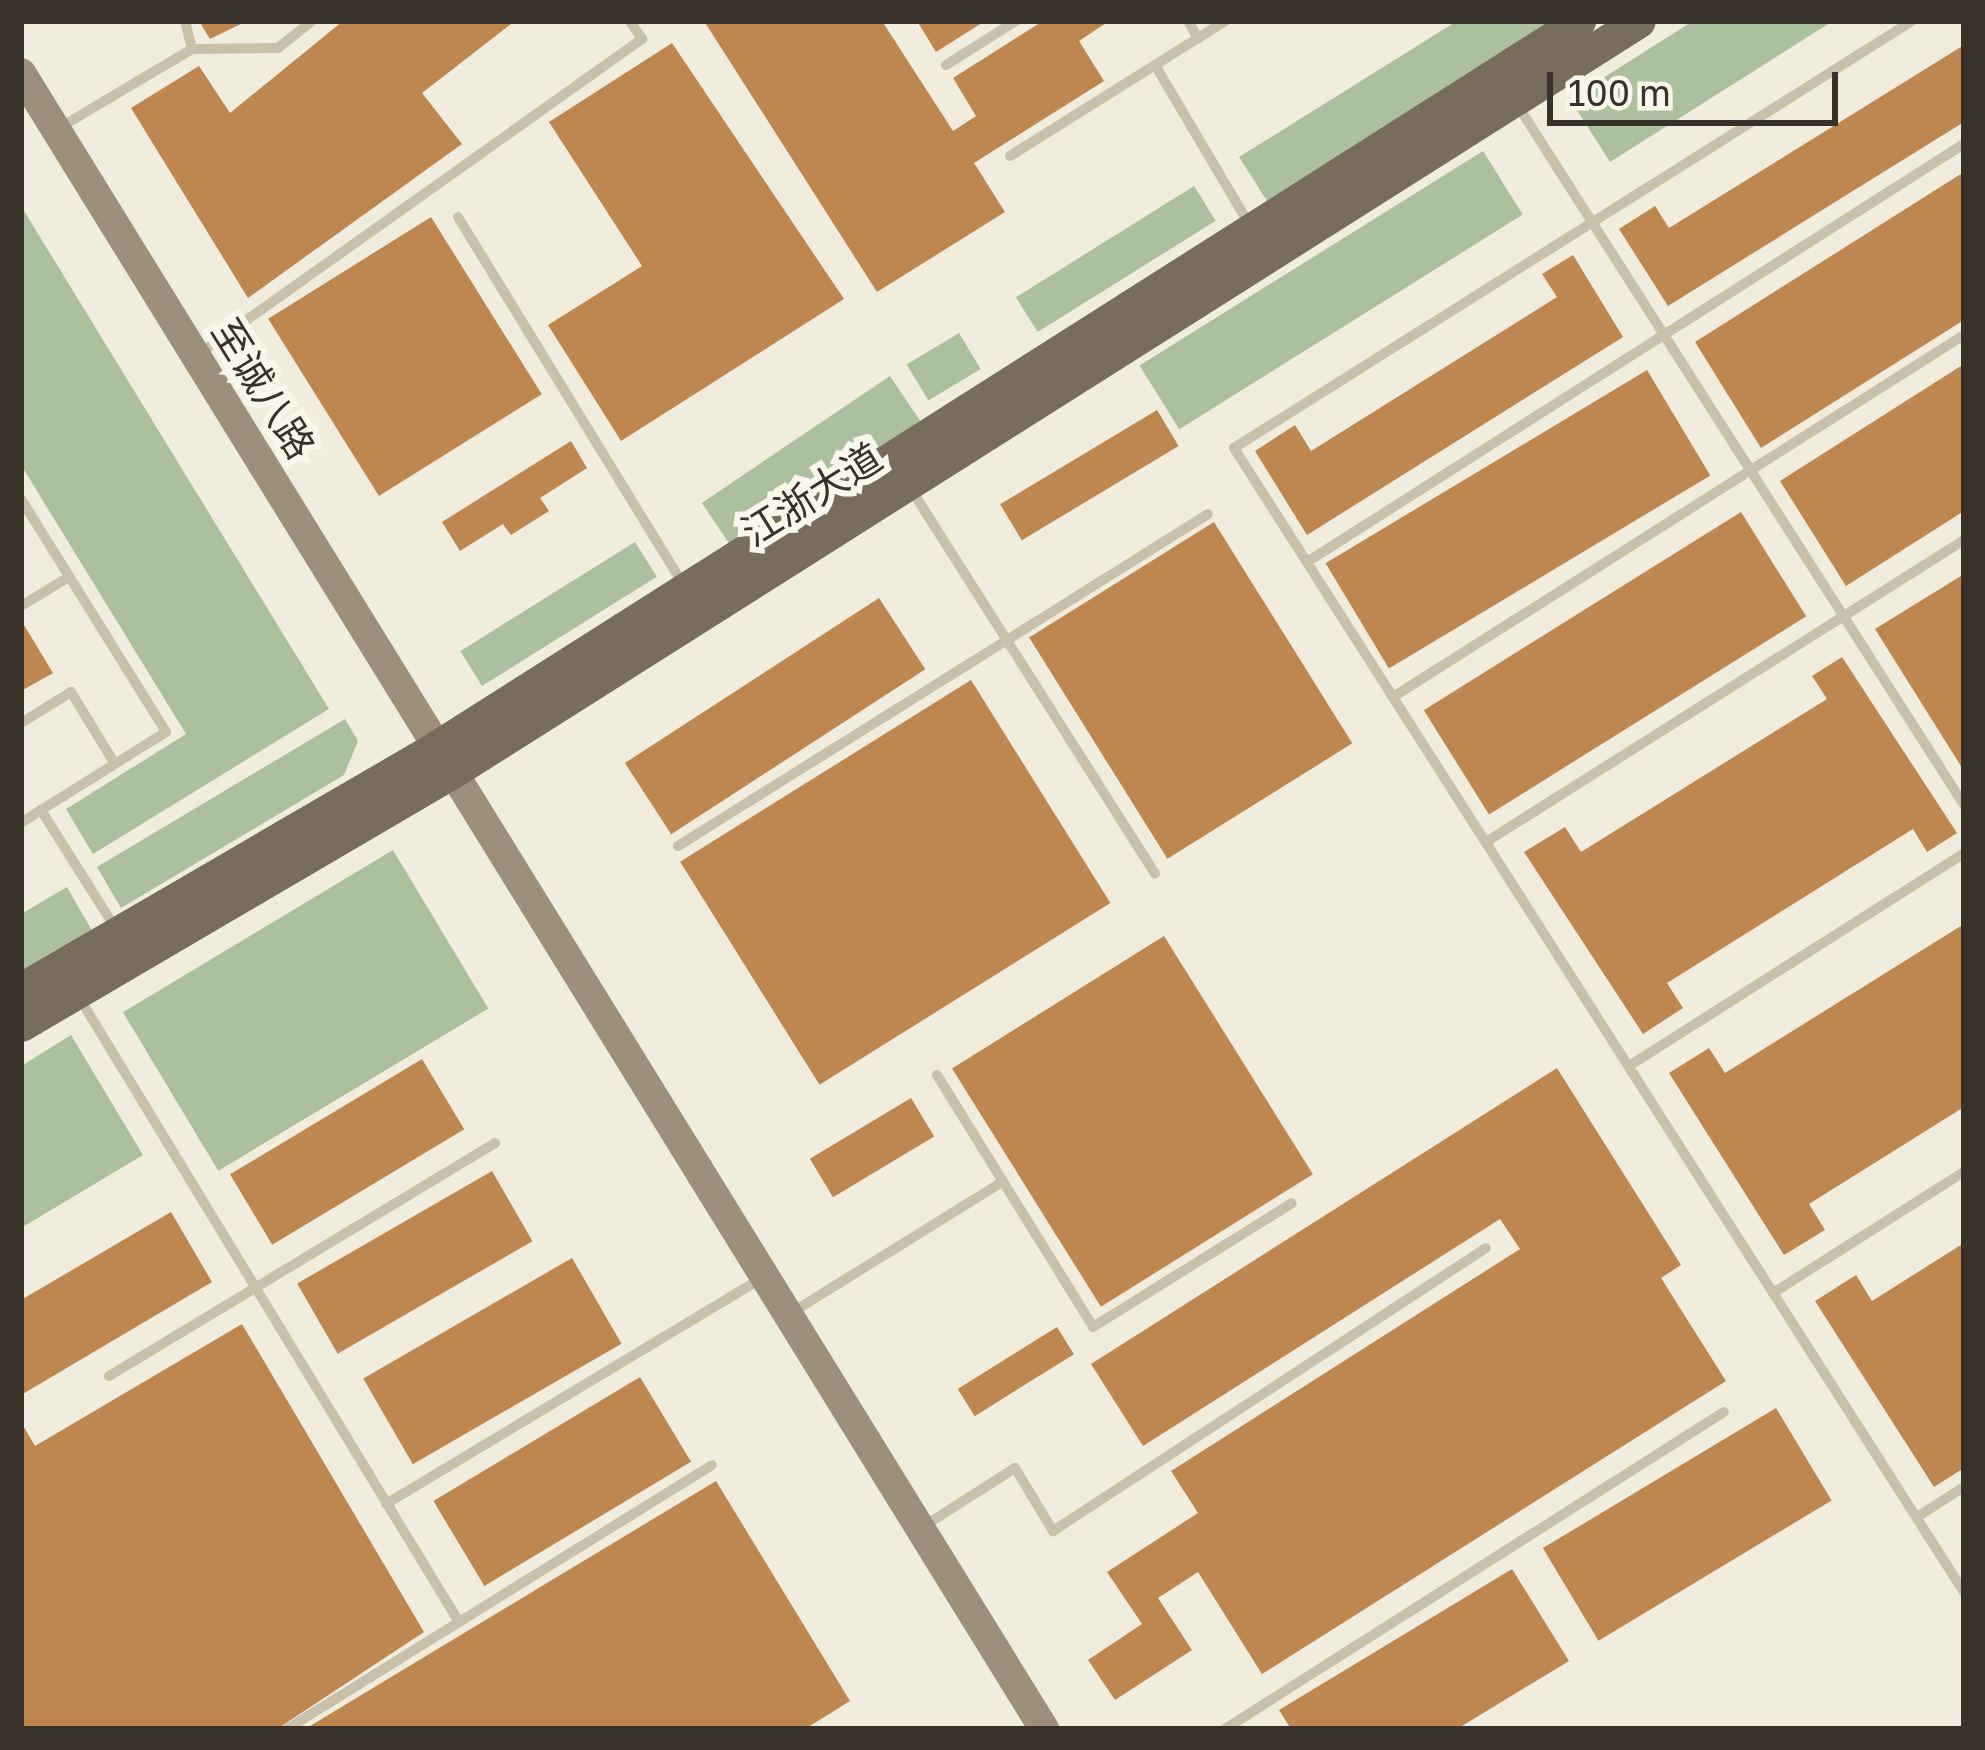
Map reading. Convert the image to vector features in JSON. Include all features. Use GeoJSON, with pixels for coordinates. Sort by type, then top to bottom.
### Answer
{"type":"FeatureCollection","features":[{"type":"Feature","properties":{"kind":"main road","name":"江浙大道"},"geometry":{"type":"LineString","coordinates":[[21,989],[68,979],[446,759],[1506,87],[1579,21]]}},
{"type":"Feature","properties":{"kind":"main road","name":"江浙大道"},"geometry":{"type":"LineString","coordinates":[[21,1025],[117,932],[446,759],[686,589],[899,471],[1252,229],[1506,87],[1639,21]]}},
{"type":"Feature","properties":{"kind":"main road","name":"至诚八路"},"geometry":{"type":"LineString","coordinates":[[21,73],[1043,1729]]}},
{"type":"Feature","properties":{"kind":"lane"},"geometry":{"type":"LineString","coordinates":[[185,21],[192,49]]}},
{"type":"Feature","properties":{"kind":"lane"},"geometry":{"type":"LineString","coordinates":[[56,129],[192,49],[278,48],[312,21]]}},
{"type":"Feature","properties":{"kind":"lane"},"geometry":{"type":"LineString","coordinates":[[197,356],[642,40],[630,21]]}},
{"type":"Feature","properties":{"kind":"lane"},"geometry":{"type":"LineString","coordinates":[[946,65],[1016,21]]}},
{"type":"Feature","properties":{"kind":"lane"},"geometry":{"type":"LineString","coordinates":[[1188,21],[1198,38]]}},
{"type":"Feature","properties":{"kind":"lane"},"geometry":{"type":"LineString","coordinates":[[1010,156],[1225,21]]}},
{"type":"Feature","properties":{"kind":"lane"},"geometry":{"type":"LineString","coordinates":[[1912,21],[1234,448],[1964,1592]]}},
{"type":"Feature","properties":{"kind":"lane"},"geometry":{"type":"LineString","coordinates":[[1155,65],[1252,229]]}},
{"type":"Feature","properties":{"kind":"lane"},"geometry":{"type":"LineString","coordinates":[[1506,87],[1964,805]]}},
{"type":"Feature","properties":{"kind":"lane"},"geometry":{"type":"LineString","coordinates":[[1307,562],[1964,144]]}},
{"type":"Feature","properties":{"kind":"lane"},"geometry":{"type":"LineString","coordinates":[[458,218],[686,589]]}},
{"type":"Feature","properties":{"kind":"lane"},"geometry":{"type":"LineString","coordinates":[[1393,697],[1964,335]]}},
{"type":"Feature","properties":{"kind":"lane"},"geometry":{"type":"LineString","coordinates":[[899,471],[1156,874]]}},
{"type":"Feature","properties":{"kind":"lane"},"geometry":{"type":"LineString","coordinates":[[21,499],[166,732],[21,823]]}},
{"type":"Feature","properties":{"kind":"lane"},"geometry":{"type":"LineString","coordinates":[[678,846],[1208,514]]}},
{"type":"Feature","properties":{"kind":"lane"},"geometry":{"type":"LineString","coordinates":[[1486,842],[1964,540]]}},
{"type":"Feature","properties":{"kind":"lane"},"geometry":{"type":"LineString","coordinates":[[21,607],[70,577]]}},
{"type":"Feature","properties":{"kind":"lane"},"geometry":{"type":"LineString","coordinates":[[21,723],[71,692],[115,764]]}},
{"type":"Feature","properties":{"kind":"lane"},"geometry":{"type":"LineString","coordinates":[[41,811],[117,932]]}},
{"type":"Feature","properties":{"kind":"lane"},"geometry":{"type":"LineString","coordinates":[[1629,1066],[1964,853]]}},
{"type":"Feature","properties":{"kind":"lane"},"geometry":{"type":"LineString","coordinates":[[68,979],[459,1622]]}},
{"type":"Feature","properties":{"kind":"lane"},"geometry":{"type":"LineString","coordinates":[[937,1075],[1094,1327],[1292,1203]]}},
{"type":"Feature","properties":{"kind":"lane"},"geometry":{"type":"LineString","coordinates":[[109,1376],[495,1143]]}},
{"type":"Feature","properties":{"kind":"lane"},"geometry":{"type":"LineString","coordinates":[[1773,1293],[1964,1172]]}},
{"type":"Feature","properties":{"kind":"lane"},"geometry":{"type":"LineString","coordinates":[[788,1315],[1002,1182]]}},
{"type":"Feature","properties":{"kind":"lane"},"geometry":{"type":"LineString","coordinates":[[920,1528],[1015,1468],[1054,1531],[1486,1248]]}},
{"type":"Feature","properties":{"kind":"lane"},"geometry":{"type":"LineString","coordinates":[[386,1504],[765,1277]]}},
{"type":"Feature","properties":{"kind":"lane"},"geometry":{"type":"LineString","coordinates":[[1225,1729],[1724,1412]]}},
{"type":"Feature","properties":{"kind":"lane"},"geometry":{"type":"LineString","coordinates":[[287,1729],[712,1465]]}},
{"type":"Feature","properties":{"kind":"lane"},"geometry":{"type":"LineString","coordinates":[[1917,1517],[1964,1487]]}},
{"type":"Feature","properties":{"kind":"green space"},"geometry":{"type":"Polygon","coordinates":[[[1457,21],[1562,21],[1269,204],[1239,157],[1457,21]]]}},
{"type":"Feature","properties":{"kind":"green space"},"geometry":{"type":"Polygon","coordinates":[[[1693,21],[1833,21],[1610,162],[1570,99],[1693,21]]]}},
{"type":"Feature","properties":{"kind":"green space"},"geometry":{"type":"Polygon","coordinates":[[[1483,151],[1523,215],[1179,429],[1140,366],[1483,151]]]}},
{"type":"Feature","properties":{"kind":"green space"},"geometry":{"type":"Polygon","coordinates":[[[1194,186],[1216,221],[1038,332],[1016,297],[1194,186]]]}},
{"type":"Feature","properties":{"kind":"green space"},"geometry":{"type":"Polygon","coordinates":[[[21,206],[329,709],[93,854],[66,809],[186,734],[21,465],[21,206]]]}},
{"type":"Feature","properties":{"kind":"green space"},"geometry":{"type":"Polygon","coordinates":[[[959,333],[981,369],[928,400],[907,364],[959,333]]]}},
{"type":"Feature","properties":{"kind":"green space"},"geometry":{"type":"Polygon","coordinates":[[[890,376],[921,422],[733,549],[702,503],[890,376]]]}},
{"type":"Feature","properties":{"kind":"green space"},"geometry":{"type":"Polygon","coordinates":[[[635,542],[657,577],[482,686],[460,651],[635,542]]]}},
{"type":"Feature","properties":{"kind":"green space"},"geometry":{"type":"Polygon","coordinates":[[[345,719],[358,741],[344,775],[121,908],[97,867],[345,719]]]}},
{"type":"Feature","properties":{"kind":"green space"},"geometry":{"type":"Polygon","coordinates":[[[393,850],[488,1009],[218,1171],[123,1012],[393,850]]]}},
{"type":"Feature","properties":{"kind":"green space"},"geometry":{"type":"Polygon","coordinates":[[[67,887],[95,936],[21,979],[21,914],[67,887]]]}},
{"type":"Feature","properties":{"kind":"green space"},"geometry":{"type":"Polygon","coordinates":[[[71,1035],[143,1155],[21,1228],[21,1066],[71,1035]]]}},
{"type":"Feature","properties":{"kind":"building"},"geometry":{"type":"Polygon","coordinates":[[[199,21],[247,21],[210,39],[199,21]]]}},
{"type":"Feature","properties":{"kind":"building"},"geometry":{"type":"Polygon","coordinates":[[[343,21],[515,21],[422,93],[462,144],[248,298],[131,108],[199,66],[230,113],[343,21]]]}},
{"type":"Feature","properties":{"kind":"building"},"geometry":{"type":"Polygon","coordinates":[[[704,21],[882,21],[953,131],[976,116],[953,78],[1043,21],[1109,21],[1079,41],[1104,81],[974,163],[1005,212],[877,292],[704,21]]]}},
{"type":"Feature","properties":{"kind":"building"},"geometry":{"type":"Polygon","coordinates":[[[917,21],[985,21],[936,52],[917,21]]]}},
{"type":"Feature","properties":{"kind":"building"},"geometry":{"type":"Polygon","coordinates":[[[672,43],[844,299],[621,441],[548,325],[642,266],[549,122],[672,43]]]}},
{"type":"Feature","properties":{"kind":"building"},"geometry":{"type":"Polygon","coordinates":[[[1964,45],[1964,122],[1668,306],[1619,229],[1655,206],[1669,228],[1964,45]]]}},
{"type":"Feature","properties":{"kind":"building"},"geometry":{"type":"Polygon","coordinates":[[[1964,172],[1964,320],[1761,448],[1695,342],[1964,172]]]}},
{"type":"Feature","properties":{"kind":"building"},"geometry":{"type":"Polygon","coordinates":[[[431,217],[542,394],[379,496],[268,319],[431,217]]]}},
{"type":"Feature","properties":{"kind":"building"},"geometry":{"type":"Polygon","coordinates":[[[1573,255],[1623,337],[1307,535],[1255,451],[1295,425],[1311,451],[1557,297],[1542,274],[1573,255]]]}},
{"type":"Feature","properties":{"kind":"building"},"geometry":{"type":"Polygon","coordinates":[[[1964,364],[1964,511],[1846,586],[1780,481],[1964,364]]]}},
{"type":"Feature","properties":{"kind":"building"},"geometry":{"type":"Polygon","coordinates":[[[1647,370],[1710,475],[1389,669],[1326,563],[1647,370]]]}},
{"type":"Feature","properties":{"kind":"building"},"geometry":{"type":"Polygon","coordinates":[[[1157,410],[1179,446],[1022,540],[1000,504],[1157,410]]]}},
{"type":"Feature","properties":{"kind":"building"},"geometry":{"type":"Polygon","coordinates":[[[571,441],[587,468],[540,498],[549,511],[511,535],[503,524],[460,551],[442,522],[571,441]]]}},
{"type":"Feature","properties":{"kind":"building"},"geometry":{"type":"Polygon","coordinates":[[[1741,512],[1806,616],[1489,814],[1424,710],[1741,512]]]}},
{"type":"Feature","properties":{"kind":"building"},"geometry":{"type":"Polygon","coordinates":[[[1214,522],[1352,743],[1167,859],[1029,638],[1214,522]]]}},
{"type":"Feature","properties":{"kind":"building"},"geometry":{"type":"Polygon","coordinates":[[[1964,574],[1964,771],[1875,629],[1964,574]]]}},
{"type":"Feature","properties":{"kind":"building"},"geometry":{"type":"Polygon","coordinates":[[[879,598],[925,669],[671,834],[625,763],[879,598]]]}},
{"type":"Feature","properties":{"kind":"building"},"geometry":{"type":"Polygon","coordinates":[[[21,620],[53,673],[21,691],[21,620]]]}},
{"type":"Feature","properties":{"kind":"building"},"geometry":{"type":"Polygon","coordinates":[[[1842,657],[1957,833],[1927,852],[1913,829],[1667,983],[1683,1008],[1643,1034],[1524,852],[1565,827],[1581,852],[1827,699],[1812,676],[1842,657]]]}},
{"type":"Feature","properties":{"kind":"building"},"geometry":{"type":"Polygon","coordinates":[[[971,680],[1110,903],[819,1085],[680,862],[971,680]]]}},
{"type":"Feature","properties":{"kind":"building"},"geometry":{"type":"Polygon","coordinates":[[[1964,924],[1964,1107],[1809,1204],[1825,1230],[1784,1255],[1669,1073],[1709,1048],[1725,1073],[1964,924]]]}},
{"type":"Feature","properties":{"kind":"building"},"geometry":{"type":"Polygon","coordinates":[[[1164,936],[1313,1174],[1101,1307],[952,1068],[1164,936]]]}},
{"type":"Feature","properties":{"kind":"building"},"geometry":{"type":"Polygon","coordinates":[[[422,1059],[464,1129],[272,1245],[230,1174],[422,1059]]]}},
{"type":"Feature","properties":{"kind":"building"},"geometry":{"type":"Polygon","coordinates":[[[1557,1068],[1681,1265],[1661,1278],[1726,1381],[1262,1674],[1198,1572],[1158,1598],[1192,1650],[1115,1700],[1088,1660],[1142,1624],[1107,1572],[1198,1513],[1171,1471],[1520,1249],[1500,1219],[1143,1446],[1091,1364],[1557,1068]]]}},
{"type":"Feature","properties":{"kind":"building"},"geometry":{"type":"Polygon","coordinates":[[[911,1098],[934,1137],[833,1197],[810,1159],[911,1098]]]}},
{"type":"Feature","properties":{"kind":"building"},"geometry":{"type":"Polygon","coordinates":[[[492,1171],[532,1241],[338,1354],[297,1284],[492,1171]]]}},
{"type":"Feature","properties":{"kind":"building"},"geometry":{"type":"Polygon","coordinates":[[[171,1212],[212,1282],[21,1395],[21,1300],[171,1212]]]}},
{"type":"Feature","properties":{"kind":"building"},"geometry":{"type":"Polygon","coordinates":[[[1964,1243],[1964,1468],[1934,1487],[1815,1301],[1856,1275],[1872,1301],[1964,1243]]]}},
{"type":"Feature","properties":{"kind":"building"},"geometry":{"type":"Polygon","coordinates":[[[572,1258],[622,1344],[413,1464],[363,1378],[572,1258]]]}},
{"type":"Feature","properties":{"kind":"building"},"geometry":{"type":"Polygon","coordinates":[[[242,1324],[424,1632],[277,1729],[21,1729],[21,1422],[35,1446],[242,1324]]]}},
{"type":"Feature","properties":{"kind":"building"},"geometry":{"type":"Polygon","coordinates":[[[1057,1327],[1074,1354],[975,1416],[958,1389],[1057,1327]]]}},
{"type":"Feature","properties":{"kind":"building"},"geometry":{"type":"Polygon","coordinates":[[[640,1377],[691,1462],[484,1586],[433,1501],[640,1377]]]}},
{"type":"Feature","properties":{"kind":"building"},"geometry":{"type":"Polygon","coordinates":[[[1776,1408],[1832,1501],[1598,1641],[1543,1548],[1776,1408]]]}},
{"type":"Feature","properties":{"kind":"building"},"geometry":{"type":"Polygon","coordinates":[[[716,1481],[850,1701],[805,1729],[305,1729],[716,1481]]]}},
{"type":"Feature","properties":{"kind":"building"},"geometry":{"type":"Polygon","coordinates":[[[1512,1569],[1569,1661],[1457,1729],[1291,1729],[1279,1710],[1512,1569]]]}}]}
